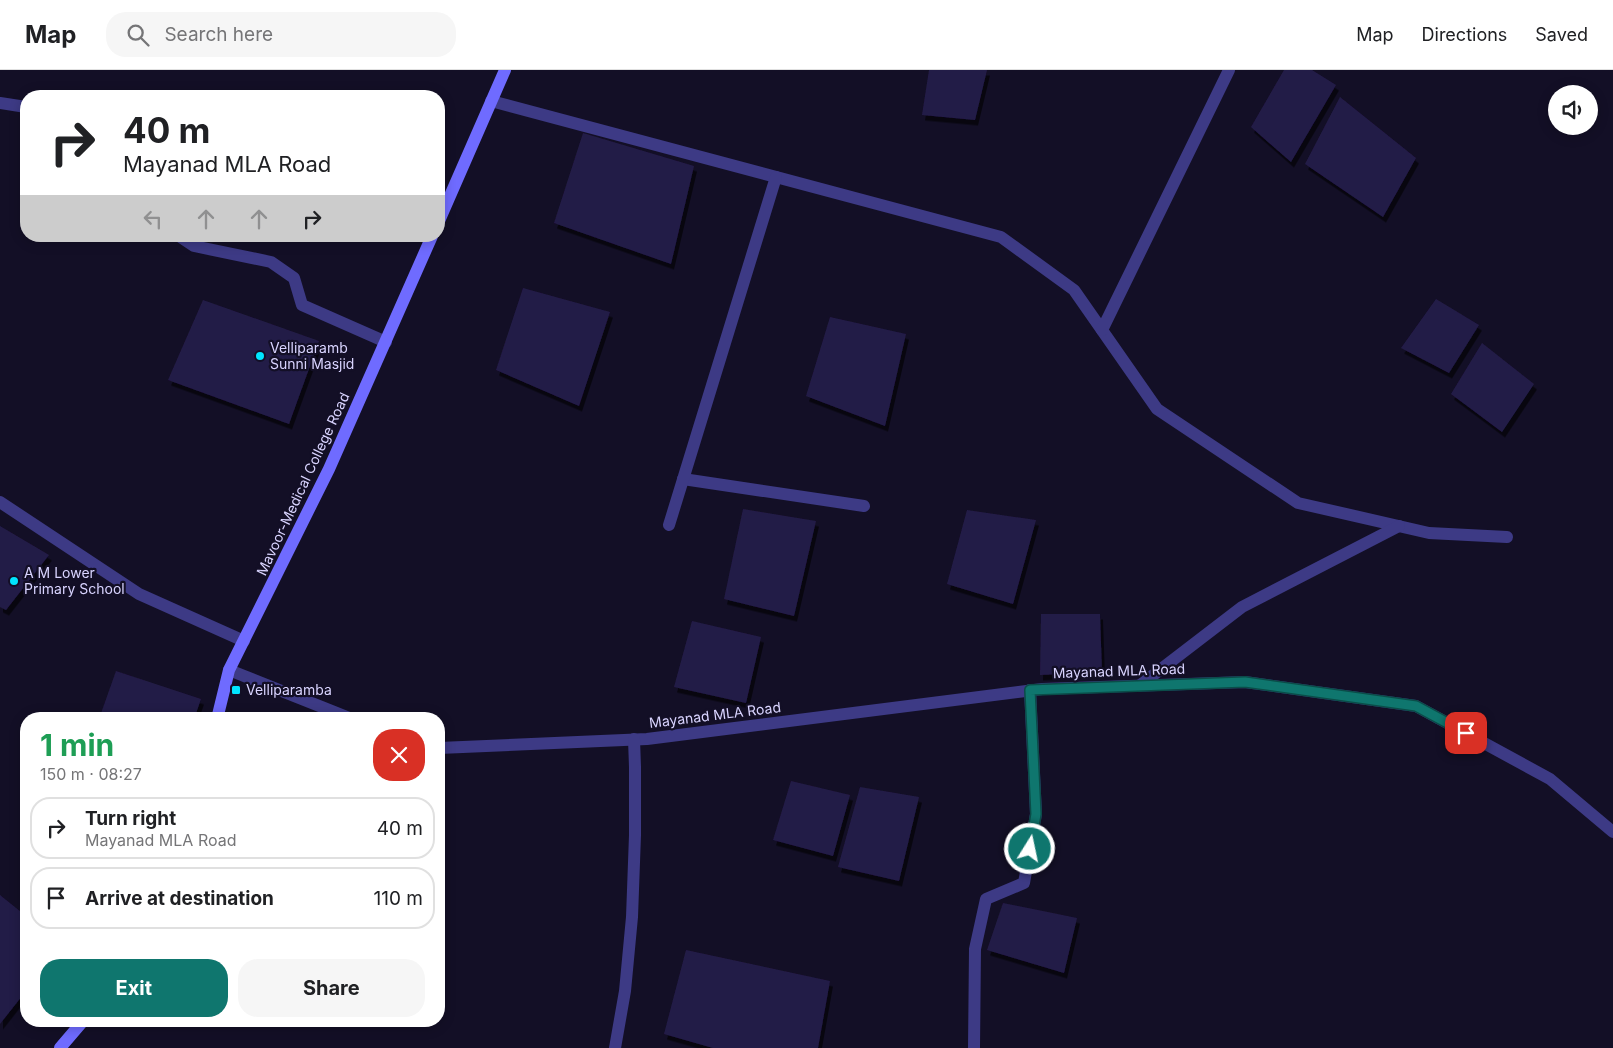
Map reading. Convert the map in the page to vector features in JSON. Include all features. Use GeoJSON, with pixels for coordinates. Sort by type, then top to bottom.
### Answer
{"type":"FeatureCollection","features":[{"type":"Feature","properties":{"kind":"main road"},"geometry":{"type":"LineString","coordinates":[[445,207],[505,70]]}},
{"type":"Feature","properties":{"kind":"main road","name":"Mavoor-Medical College Road"},"geometry":{"type":"LineString","coordinates":[[220,712],[229,670],[329,469],[429,242]]}},
{"type":"Feature","properties":{"kind":"main road"},"geometry":{"type":"LineString","coordinates":[[60,1048],[78,1027]]}},
{"type":"Feature","properties":{"kind":"street"},"geometry":{"type":"LineString","coordinates":[[1102,330],[1229,70]]}},
{"type":"Feature","properties":{"kind":"street"},"geometry":{"type":"LineString","coordinates":[[491,101],[1001,237],[1074,290],[1157,410],[1298,503],[1429,533],[1507,537]]}},
{"type":"Feature","properties":{"kind":"street"},"geometry":{"type":"LineString","coordinates":[[0,103],[20,106]]}},
{"type":"Feature","properties":{"kind":"street"},"geometry":{"type":"LineString","coordinates":[[669,525],[776,177]]}},
{"type":"Feature","properties":{"kind":"street"},"geometry":{"type":"LineString","coordinates":[[188,242],[194,246],[271,262],[294,278],[302,305],[386,342]]}},
{"type":"Feature","properties":{"kind":"street"},"geometry":{"type":"LineString","coordinates":[[683,479],[864,506]]}},
{"type":"Feature","properties":{"kind":"street"},"geometry":{"type":"LineString","coordinates":[[0,502],[139,594],[244,641]]}},
{"type":"Feature","properties":{"kind":"street"},"geometry":{"type":"LineString","coordinates":[[1139,686],[1242,607],[1399,526]]}},
{"type":"Feature","properties":{"kind":"street"},"geometry":{"type":"LineString","coordinates":[[229,670],[334,712]]}},
{"type":"Feature","properties":{"kind":"street","name":"Mayanad MLA Road"},"geometry":{"type":"LineString","coordinates":[[445,748],[634,739],[1030,690],[1245,682],[1416,706],[1550,779],[1613,832]]}},
{"type":"Feature","properties":{"kind":"street"},"geometry":{"type":"LineString","coordinates":[[974,1048],[974,949],[986,899],[1024,883],[1036,814],[1030,690]]}},
{"type":"Feature","properties":{"kind":"street"},"geometry":{"type":"LineString","coordinates":[[615,1048],[625,991],[632,917],[635,835],[634,739]]}},
{"type":"Feature","properties":{"kind":"building"},"geometry":{"type":"Polygon","coordinates":[[[929,70],[987,70],[975,120],[922,115],[929,70]]]}},
{"type":"Feature","properties":{"kind":"building"},"geometry":{"type":"Polygon","coordinates":[[[1284,70],[1312,70],[1336,85],[1291,162],[1251,127],[1284,70]]]}},
{"type":"Feature","properties":{"kind":"building"},"geometry":{"type":"Polygon","coordinates":[[[1340,97],[1416,158],[1383,217],[1305,164],[1340,97]]]}},
{"type":"Feature","properties":{"kind":"building"},"geometry":{"type":"Polygon","coordinates":[[[583,133],[694,166],[671,264],[554,223],[583,133]]]}},
{"type":"Feature","properties":{"kind":"building"},"geometry":{"type":"Polygon","coordinates":[[[523,288],[610,312],[579,406],[496,370],[523,288]]]}},
{"type":"Feature","properties":{"kind":"building"},"geometry":{"type":"Polygon","coordinates":[[[1436,299],[1479,325],[1449,373],[1401,348],[1436,299]]]}},
{"type":"Feature","properties":{"kind":"building"},"geometry":{"type":"Polygon","coordinates":[[[203,300],[319,341],[289,424],[168,380],[203,300]]]}},
{"type":"Feature","properties":{"kind":"building"},"geometry":{"type":"Polygon","coordinates":[[[830,317],[906,334],[885,426],[806,396],[830,317]]]}},
{"type":"Feature","properties":{"kind":"building"},"geometry":{"type":"Polygon","coordinates":[[[1482,343],[1534,384],[1502,432],[1451,394],[1482,343]]]}},
{"type":"Feature","properties":{"kind":"building"},"geometry":{"type":"Polygon","coordinates":[[[743,509],[816,521],[794,616],[724,599],[743,509]]]}},
{"type":"Feature","properties":{"kind":"building"},"geometry":{"type":"Polygon","coordinates":[[[967,510],[1036,520],[1013,604],[947,584],[967,510]]]}},
{"type":"Feature","properties":{"kind":"building","name":"A M Lower Primary School"},"geometry":{"type":"Polygon","coordinates":[[[0,526],[49,555],[6,610],[0,607],[0,526]]]}},
{"type":"Feature","properties":{"kind":"building"},"geometry":{"type":"Polygon","coordinates":[[[1041,614],[1100,614],[1102,672],[1040,675],[1041,614]]]}},
{"type":"Feature","properties":{"kind":"building"},"geometry":{"type":"Polygon","coordinates":[[[692,621],[761,637],[746,703],[674,687],[692,621]]]}},
{"type":"Feature","properties":{"kind":"building"},"geometry":{"type":"Polygon","coordinates":[[[116,671],[201,699],[196,712],[101,712],[116,671]]]}},
{"type":"Feature","properties":{"kind":"building"},"geometry":{"type":"Polygon","coordinates":[[[791,781],[850,795],[833,856],[773,840],[791,781]]]}},
{"type":"Feature","properties":{"kind":"building"},"geometry":{"type":"Polygon","coordinates":[[[860,787],[919,797],[899,881],[838,867],[860,787]]]}},
{"type":"Feature","properties":{"kind":"building"},"geometry":{"type":"Polygon","coordinates":[[[0,895],[20,911],[20,999],[0,1024],[0,895]]]}},
{"type":"Feature","properties":{"kind":"building"},"geometry":{"type":"Polygon","coordinates":[[[1003,903],[1077,918],[1064,973],[987,950],[1003,903]]]}},
{"type":"Feature","properties":{"kind":"building"},"geometry":{"type":"Polygon","coordinates":[[[686,950],[830,981],[818,1048],[713,1048],[664,1034],[686,950]]]}},
{"type":"Feature","properties":{"kind":"place","name":"Velliparamb Sunni Masjid"},"geometry":{"type":"Point","coordinates":[260,356]}},
{"type":"Feature","properties":{"kind":"place","name":"A M Lower Primary School"},"geometry":{"type":"Point","coordinates":[14,581]}},
{"type":"Feature","properties":{"kind":"place","name":"Velliparamba"},"geometry":{"type":"Point","coordinates":[236,690]}},
{"type":"Feature","properties":{"kind":"route"},"geometry":{"type":"LineString","coordinates":[[1030,849],[1036,814],[1030,690],[1245,682],[1416,706],[1466,733]]}}]}
